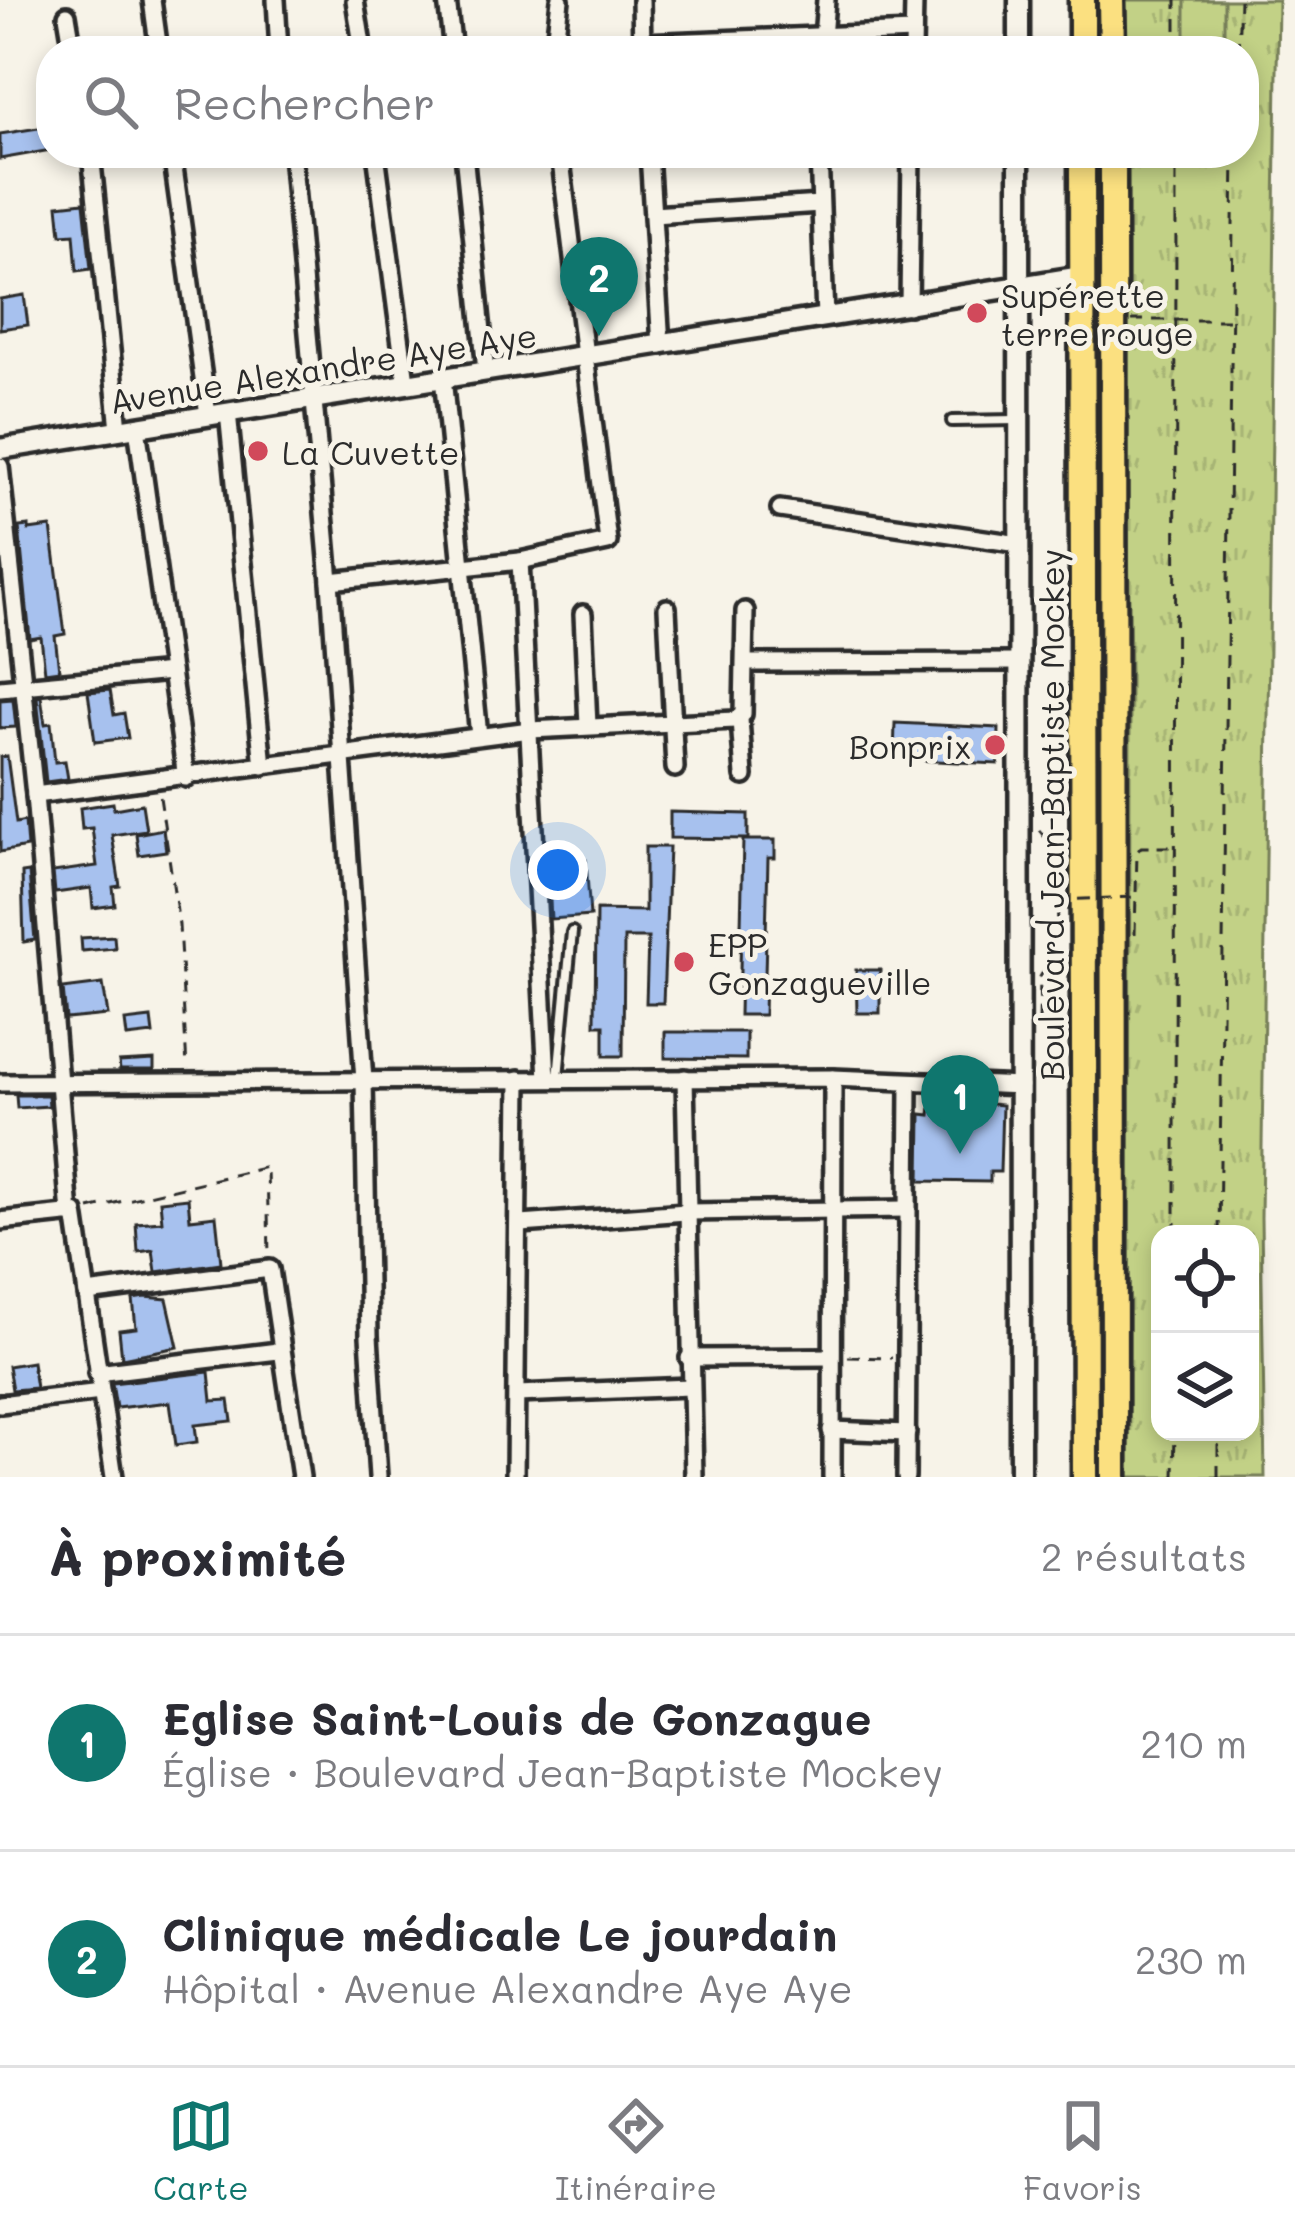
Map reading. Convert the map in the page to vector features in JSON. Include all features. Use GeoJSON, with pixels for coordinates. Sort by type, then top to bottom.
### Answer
{"type":"FeatureCollection","features":[{"type":"Feature","properties":{"kind":"highway"},"geometry":{"type":"LineString","coordinates":[[1082,0],[1082,36]]}},
{"type":"Feature","properties":{"kind":"highway"},"geometry":{"type":"LineString","coordinates":[[1111,0],[1112,36]]}},
{"type":"Feature","properties":{"kind":"highway","name":"Boulevard Jean-Baptiste Mockey"},"geometry":{"type":"LineString","coordinates":[[1082,168],[1084,1477]]}},
{"type":"Feature","properties":{"kind":"highway","name":"Boulevard Jean-Baptiste Mockey"},"geometry":{"type":"LineString","coordinates":[[1113,168],[1114,1477]]}},
{"type":"Feature","properties":{"kind":"street"},"geometry":{"type":"LineString","coordinates":[[152,0],[157,36]]}},
{"type":"Feature","properties":{"kind":"street"},"geometry":{"type":"LineString","coordinates":[[276,0],[278,36]]}},
{"type":"Feature","properties":{"kind":"street"},"geometry":{"type":"LineString","coordinates":[[356,0],[360,36]]}},
{"type":"Feature","properties":{"kind":"street"},"geometry":{"type":"LineString","coordinates":[[447,0],[451,36]]}},
{"type":"Feature","properties":{"kind":"street"},"geometry":{"type":"LineString","coordinates":[[556,36],[560,0]]}},
{"type":"Feature","properties":{"kind":"street"},"geometry":{"type":"LineString","coordinates":[[641,0],[642,36]]}},
{"type":"Feature","properties":{"kind":"street"},"geometry":{"type":"LineString","coordinates":[[823,36],[826,0]]}},
{"type":"Feature","properties":{"kind":"street"},"geometry":{"type":"LineString","coordinates":[[914,0],[914,36]]}},
{"type":"Feature","properties":{"kind":"street"},"geometry":{"type":"LineString","coordinates":[[1019,0],[1019,36]]}},
{"type":"Feature","properties":{"kind":"street"},"geometry":{"type":"LineString","coordinates":[[68,15],[72,36]]}},
{"type":"Feature","properties":{"kind":"street"},"geometry":{"type":"LineString","coordinates":[[883,36],[914,32]]}},
{"type":"Feature","properties":{"kind":"street"},"geometry":{"type":"LineString","coordinates":[[93,168],[128,428],[186,778]]}},
{"type":"Feature","properties":{"kind":"street"},"geometry":{"type":"LineString","coordinates":[[175,168],[218,414],[263,766]]}},
{"type":"Feature","properties":{"kind":"street"},"geometry":{"type":"LineString","coordinates":[[293,168],[330,581],[364,1081],[369,1336],[378,1477]]}},
{"type":"Feature","properties":{"kind":"street"},"geometry":{"type":"LineString","coordinates":[[378,168],[406,382]]}},
{"type":"Feature","properties":{"kind":"street"},"geometry":{"type":"LineString","coordinates":[[466,168],[486,370]]}},
{"type":"Feature","properties":{"kind":"street"},"geometry":{"type":"LineString","coordinates":[[330,581],[520,560],[608,542],[562,168]]}},
{"type":"Feature","properties":{"kind":"street"},"geometry":{"type":"LineString","coordinates":[[650,168],[661,345]]}},
{"type":"Feature","properties":{"kind":"street"},"geometry":{"type":"LineString","coordinates":[[819,168],[825,318]]}},
{"type":"Feature","properties":{"kind":"street"},"geometry":{"type":"LineString","coordinates":[[909,306],[911,168]]}},
{"type":"Feature","properties":{"kind":"street"},"geometry":{"type":"LineString","coordinates":[[1019,168],[1020,1477]]}},
{"type":"Feature","properties":{"kind":"street"},"geometry":{"type":"LineString","coordinates":[[652,215],[820,204]]}},
{"type":"Feature","properties":{"kind":"street","name":"Avenue Alexandre Aye Aye"},"geometry":{"type":"LineString","coordinates":[[0,448],[1082,276]]}},
{"type":"Feature","properties":{"kind":"street"},"geometry":{"type":"LineString","coordinates":[[443,377],[479,736]]}},
{"type":"Feature","properties":{"kind":"street"},"geometry":{"type":"LineString","coordinates":[[0,466],[72,1213],[114,1477]]}},
{"type":"Feature","properties":{"kind":"street"},"geometry":{"type":"LineString","coordinates":[[780,509],[1019,544]]}},
{"type":"Feature","properties":{"kind":"street"},"geometry":{"type":"LineString","coordinates":[[520,560],[553,1079]]}},
{"type":"Feature","properties":{"kind":"street"},"geometry":{"type":"LineString","coordinates":[[667,608],[676,768]]}},
{"type":"Feature","properties":{"kind":"street"},"geometry":{"type":"LineString","coordinates":[[744,776],[740,719],[747,663],[745,611]]}},
{"type":"Feature","properties":{"kind":"street"},"geometry":{"type":"LineString","coordinates":[[583,614],[588,726]]}},
{"type":"Feature","properties":{"kind":"street"},"geometry":{"type":"LineString","coordinates":[[747,663],[1020,662]]}},
{"type":"Feature","properties":{"kind":"street"},"geometry":{"type":"LineString","coordinates":[[0,688],[171,672]]}},
{"type":"Feature","properties":{"kind":"street"},"geometry":{"type":"LineString","coordinates":[[35,795],[158,783],[342,753],[530,730],[740,719]]}},
{"type":"Feature","properties":{"kind":"street"},"geometry":{"type":"LineString","coordinates":[[685,1078],[694,1477]]}},
{"type":"Feature","properties":{"kind":"street"},"geometry":{"type":"LineString","coordinates":[[0,1083],[833,1078],[1021,1086]]}},
{"type":"Feature","properties":{"kind":"street"},"geometry":{"type":"LineString","coordinates":[[832,1477],[833,1078]]}},
{"type":"Feature","properties":{"kind":"street"},"geometry":{"type":"LineString","coordinates":[[515,1477],[519,1079]]}},
{"type":"Feature","properties":{"kind":"street"},"geometry":{"type":"LineString","coordinates":[[906,1477],[909,1082]]}},
{"type":"Feature","properties":{"kind":"street"},"geometry":{"type":"LineString","coordinates":[[521,1224],[686,1212],[907,1210]]}},
{"type":"Feature","properties":{"kind":"street"},"geometry":{"type":"LineString","coordinates":[[0,1221],[72,1213]]}},
{"type":"Feature","properties":{"kind":"street"},"geometry":{"type":"LineString","coordinates":[[87,1293],[270,1269],[278,1351],[301,1477]]}},
{"type":"Feature","properties":{"kind":"street"},"geometry":{"type":"LineString","coordinates":[[97,1373],[278,1351]]}},
{"type":"Feature","properties":{"kind":"street"},"geometry":{"type":"LineString","coordinates":[[689,1358],[831,1357]]}},
{"type":"Feature","properties":{"kind":"street"},"geometry":{"type":"LineString","coordinates":[[517,1394],[690,1388]]}},
{"type":"Feature","properties":{"kind":"street"},"geometry":{"type":"LineString","coordinates":[[0,1403],[100,1392]]}},
{"type":"Feature","properties":{"kind":"street"},"geometry":{"type":"LineString","coordinates":[[831,1430],[907,1433]]}},
{"type":"Feature","properties":{"kind":"lane"},"geometry":{"type":"LineString","coordinates":[[952,421],[1018,420]]}},
{"type":"Feature","properties":{"kind":"lane"},"geometry":{"type":"LineString","coordinates":[[553,1079],[572,932]]}},
{"type":"Feature","properties":{"kind":"path"},"geometry":{"type":"LineString","coordinates":[[1176,0],[1176,36]]}},
{"type":"Feature","properties":{"kind":"path"},"geometry":{"type":"LineString","coordinates":[[1239,36],[1240,0]]}},
{"type":"Feature","properties":{"kind":"path"},"geometry":{"type":"LineString","coordinates":[[1175,1225],[1176,168]]}},
{"type":"Feature","properties":{"kind":"path"},"geometry":{"type":"LineString","coordinates":[[1219,1225],[1234,168]]}},
{"type":"Feature","properties":{"kind":"path"},"geometry":{"type":"LineString","coordinates":[[1112,317],[1229,320]]}},
{"type":"Feature","properties":{"kind":"path"},"geometry":{"type":"LineString","coordinates":[[158,783],[179,925],[188,1082]]}},
{"type":"Feature","properties":{"kind":"path"},"geometry":{"type":"LineString","coordinates":[[1019,830],[1041,830],[1057,852],[1058,946],[1040,976],[1039,1024],[1020,1025]]}},
{"type":"Feature","properties":{"kind":"path"},"geometry":{"type":"LineString","coordinates":[[1135,934],[1136,853],[1141,847],[1174,847]]}},
{"type":"Feature","properties":{"kind":"path"},"geometry":{"type":"LineString","coordinates":[[1057,900],[1136,897]]}},
{"type":"Feature","properties":{"kind":"path"},"geometry":{"type":"LineString","coordinates":[[72,1213],[267,1167],[270,1269]]}},
{"type":"Feature","properties":{"kind":"path"},"geometry":{"type":"LineString","coordinates":[[831,1357],[906,1359]]}},
{"type":"Feature","properties":{"kind":"path"},"geometry":{"type":"LineString","coordinates":[[1174,1441],[1174,1477]]}},
{"type":"Feature","properties":{"kind":"path"},"geometry":{"type":"LineString","coordinates":[[1218,1441],[1218,1477]]}},
{"type":"Feature","properties":{"kind":"green space"},"geometry":{"type":"Polygon","coordinates":[[[1123,0],[1278,0],[1261,1218],[1265,1477],[1129,1477],[1130,674],[1123,168],[1259,168],[1259,36],[1123,36],[1123,0]]]}},
{"type":"Feature","properties":{"kind":"green space"},"geometry":{"type":"Polygon","coordinates":[[[1185,0],[1224,0],[1224,36],[1185,36],[1185,0]]]}},
{"type":"Feature","properties":{"kind":"building"},"geometry":{"type":"Polygon","coordinates":[[[36,128],[36,153],[0,159],[0,134],[36,128]]]}},
{"type":"Feature","properties":{"kind":"building"},"geometry":{"type":"Polygon","coordinates":[[[84,202],[91,269],[77,271],[74,234],[61,235],[58,205],[84,202]]]}},
{"type":"Feature","properties":{"kind":"building"},"geometry":{"type":"Polygon","coordinates":[[[24,295],[28,325],[0,329],[0,299],[24,295]]]}},
{"type":"Feature","properties":{"kind":"building"},"geometry":{"type":"Polygon","coordinates":[[[29,526],[29,530],[51,527],[65,634],[55,636],[59,670],[45,672],[41,637],[30,639],[19,527],[29,526]]]}},
{"type":"Feature","properties":{"kind":"building"},"geometry":{"type":"Polygon","coordinates":[[[110,690],[114,715],[124,713],[128,738],[95,742],[88,692],[110,690]]]}},
{"type":"Feature","properties":{"kind":"building"},"geometry":{"type":"Polygon","coordinates":[[[41,696],[45,724],[51,723],[55,762],[65,761],[68,779],[46,782],[37,697],[41,696]]]}},
{"type":"Feature","properties":{"kind":"building"},"geometry":{"type":"Polygon","coordinates":[[[13,699],[16,727],[0,728],[0,700],[13,699]]]}},
{"type":"Feature","properties":{"kind":"building"},"geometry":{"type":"Polygon","coordinates":[[[895,723],[999,728],[998,764],[894,759],[895,723]]]}},
{"type":"Feature","properties":{"kind":"building"},"geometry":{"type":"Polygon","coordinates":[[[7,756],[16,823],[25,821],[27,847],[0,852],[0,757],[7,756]]]}},
{"type":"Feature","properties":{"kind":"building"},"geometry":{"type":"Polygon","coordinates":[[[113,803],[114,809],[142,804],[146,830],[112,835],[120,886],[113,887],[115,905],[93,908],[91,888],[55,893],[53,872],[97,866],[92,828],[82,829],[80,808],[113,803]]]}},
{"type":"Feature","properties":{"kind":"building"},"geometry":{"type":"Polygon","coordinates":[[[670,812],[748,814],[748,839],[670,838],[670,812]]]}},
{"type":"Feature","properties":{"kind":"building"},"geometry":{"type":"Polygon","coordinates":[[[163,829],[166,851],[139,855],[136,834],[163,829]]]}},
{"type":"Feature","properties":{"kind":"building"},"geometry":{"type":"Polygon","coordinates":[[[743,840],[775,840],[775,858],[768,858],[764,1015],[739,1015],[743,840]]]}},
{"type":"Feature","properties":{"kind":"building"},"geometry":{"type":"Polygon","coordinates":[[[645,847],[669,847],[663,1003],[646,1003],[648,938],[624,938],[623,1056],[604,1056],[604,1025],[595,1025],[596,910],[645,911],[645,847]]]}},
{"type":"Feature","properties":{"kind":"building"},"geometry":{"type":"Polygon","coordinates":[[[586,860],[590,916],[551,919],[548,863],[586,860]]]}},
{"type":"Feature","properties":{"kind":"building"},"geometry":{"type":"Polygon","coordinates":[[[29,872],[35,940],[24,942],[22,873],[29,872]]]}},
{"type":"Feature","properties":{"kind":"building"},"geometry":{"type":"Polygon","coordinates":[[[114,936],[115,948],[82,951],[81,938],[114,936]]]}},
{"type":"Feature","properties":{"kind":"building"},"geometry":{"type":"Polygon","coordinates":[[[856,970],[880,970],[880,1013],[857,1013],[856,970]]]}},
{"type":"Feature","properties":{"kind":"building"},"geometry":{"type":"Polygon","coordinates":[[[103,984],[108,1015],[66,1019],[63,989],[103,984]]]}},
{"type":"Feature","properties":{"kind":"building"},"geometry":{"type":"Polygon","coordinates":[[[151,1018],[153,1034],[127,1037],[125,1021],[151,1018]]]}},
{"type":"Feature","properties":{"kind":"building"},"geometry":{"type":"Polygon","coordinates":[[[665,1032],[746,1032],[746,1059],[665,1058],[665,1032]]]}},
{"type":"Feature","properties":{"kind":"building"},"geometry":{"type":"Polygon","coordinates":[[[154,1060],[154,1070],[120,1070],[119,1062],[154,1060]]]}},
{"type":"Feature","properties":{"kind":"building"},"geometry":{"type":"Polygon","coordinates":[[[16,1095],[48,1095],[49,1106],[17,1108],[16,1095]]]}},
{"type":"Feature","properties":{"kind":"building"},"geometry":{"type":"Polygon","coordinates":[[[932,1098],[1002,1105],[1000,1172],[990,1172],[990,1182],[920,1181],[921,1114],[930,1115],[932,1098]]]}},
{"type":"Feature","properties":{"kind":"building"},"geometry":{"type":"Polygon","coordinates":[[[188,1198],[190,1219],[216,1216],[221,1263],[156,1272],[153,1250],[138,1252],[136,1223],[162,1221],[160,1201],[188,1198]]]}},
{"type":"Feature","properties":{"kind":"building"},"geometry":{"type":"Polygon","coordinates":[[[133,1299],[167,1299],[178,1347],[122,1358],[119,1330],[136,1328],[133,1299]]]}},
{"type":"Feature","properties":{"kind":"building"},"geometry":{"type":"Polygon","coordinates":[[[32,1362],[36,1388],[12,1390],[8,1366],[32,1362]]]}},
{"type":"Feature","properties":{"kind":"building"},"geometry":{"type":"Polygon","coordinates":[[[209,1372],[212,1401],[229,1400],[232,1421],[195,1425],[197,1442],[176,1445],[170,1402],[116,1408],[112,1383],[209,1372]]]}},
{"type":"Feature","properties":{"kind":"place","name":"Supérette terre rouge"},"geometry":{"type":"Point","coordinates":[977,313]}},
{"type":"Feature","properties":{"kind":"place","name":"Clinique médicale Le jourdain"},"geometry":{"type":"Point","coordinates":[599,336]}},
{"type":"Feature","properties":{"kind":"place","name":"La Cuvette"},"geometry":{"type":"Point","coordinates":[258,451]}},
{"type":"Feature","properties":{"kind":"place","name":"Bonprix"},"geometry":{"type":"Point","coordinates":[995,745]}},
{"type":"Feature","properties":{"kind":"place","name":"EPP Gonzagueville"},"geometry":{"type":"Point","coordinates":[684,962]}},
{"type":"Feature","properties":{"kind":"place","name":"Eglise Saint-Louis de Gonzague"},"geometry":{"type":"Point","coordinates":[960,1154]}}]}
